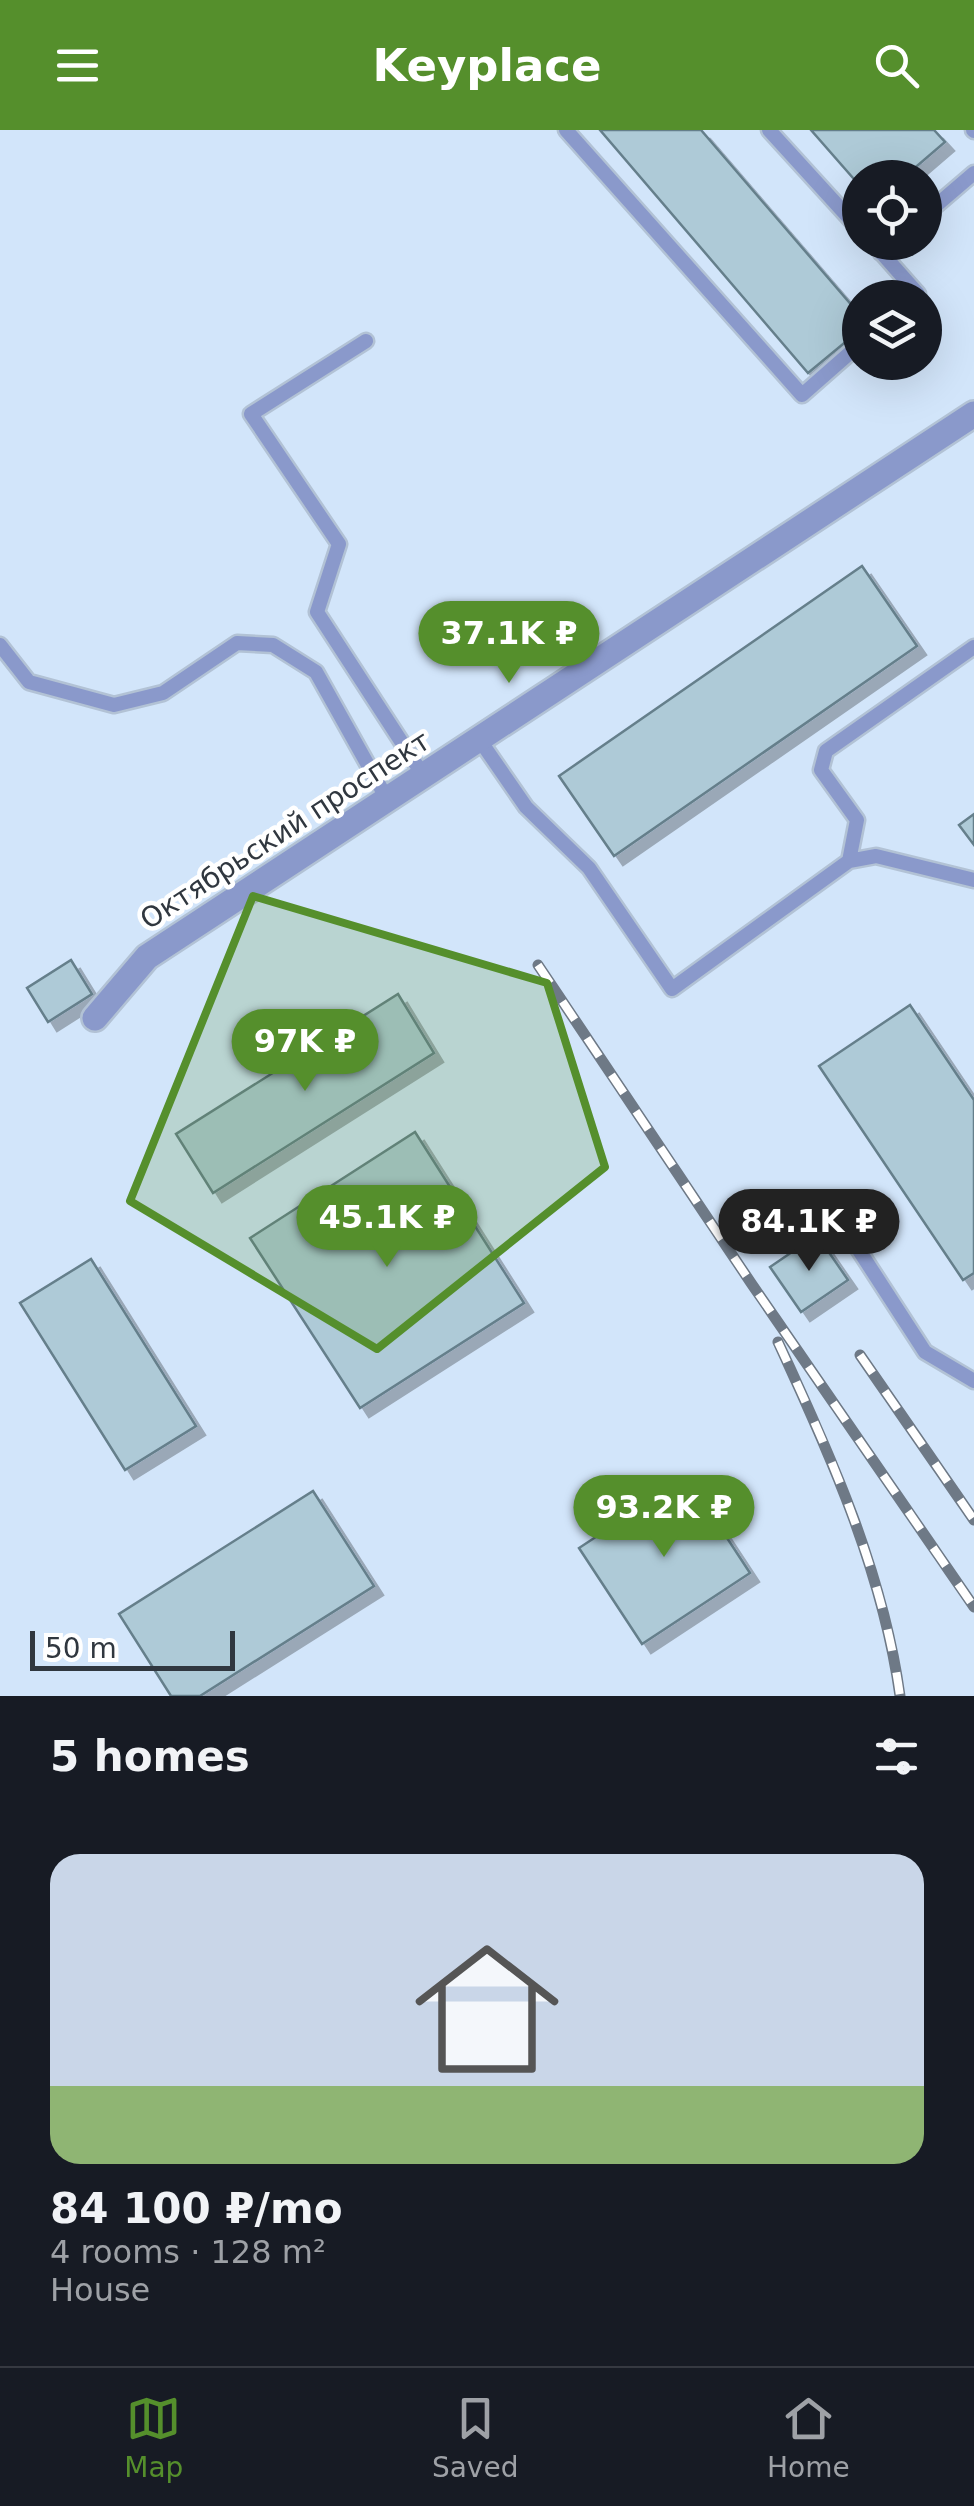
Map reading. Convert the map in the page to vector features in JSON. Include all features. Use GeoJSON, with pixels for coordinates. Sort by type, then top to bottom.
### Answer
{"type":"FeatureCollection","features":[{"type":"Feature","properties":{"kind":"street","name":"Октябрьский проспект"},"geometry":{"type":"LineString","coordinates":[[95,1018],[147,956],[974,414]]}},
{"type":"Feature","properties":{"kind":"lane"},"geometry":{"type":"LineString","coordinates":[[566,130],[802,395],[842,360]]}},
{"type":"Feature","properties":{"kind":"lane"},"geometry":{"type":"LineString","coordinates":[[769,130],[842,210]]}},
{"type":"Feature","properties":{"kind":"lane"},"geometry":{"type":"LineString","coordinates":[[942,200],[974,173]]}},
{"type":"Feature","properties":{"kind":"lane"},"geometry":{"type":"LineString","coordinates":[[887,260],[905,280]]}},
{"type":"Feature","properties":{"kind":"lane"},"geometry":{"type":"LineString","coordinates":[[366,341],[251,414],[339,544],[317,612],[423,775]]}},
{"type":"Feature","properties":{"kind":"lane"},"geometry":{"type":"LineString","coordinates":[[0,646],[30,682],[114,705],[163,693],[236,642],[273,644],[316,672],[387,799]]}},
{"type":"Feature","properties":{"kind":"lane"},"geometry":{"type":"LineString","coordinates":[[849,861],[856,820],[821,770],[826,751],[974,648]]}},
{"type":"Feature","properties":{"kind":"lane"},"geometry":{"type":"LineString","coordinates":[[478,738],[526,807],[588,868],[672,988],[849,861],[876,856],[974,880]]}},
{"type":"Feature","properties":{"kind":"lane"},"geometry":{"type":"LineString","coordinates":[[829,1204],[925,1352],[974,1381]]}},
{"type":"Feature","properties":{"kind":"highlighted area"},"geometry":{"type":"Polygon","coordinates":[[[253,896],[547,983],[605,1167],[377,1349],[130,1201],[253,896]]]}},
{"type":"Feature","properties":{"kind":"building"},"geometry":{"type":"Polygon","coordinates":[[[600,130],[701,130],[842,294],[842,345],[808,373],[600,130]]]}},
{"type":"Feature","properties":{"kind":"building"},"geometry":{"type":"Polygon","coordinates":[[[811,130],[934,130],[945,142],[924,160],[842,160],[842,165],[811,130]]]}},
{"type":"Feature","properties":{"kind":"building"},"geometry":{"type":"Polygon","coordinates":[[[862,566],[917,646],[614,856],[559,776],[862,566]]]}},
{"type":"Feature","properties":{"kind":"building"},"geometry":{"type":"Polygon","coordinates":[[[974,814],[974,845],[959,825],[974,814]]]}},
{"type":"Feature","properties":{"kind":"building"},"geometry":{"type":"Polygon","coordinates":[[[71,960],[92,994],[48,1022],[27,988],[71,960]]]}},
{"type":"Feature","properties":{"kind":"building"},"geometry":{"type":"Polygon","coordinates":[[[398,994],[434,1053],[213,1193],[176,1134],[398,994]]]}},
{"type":"Feature","properties":{"kind":"building"},"geometry":{"type":"Polygon","coordinates":[[[910,1005],[974,1100],[974,1273],[963,1280],[819,1066],[910,1005]]]}},
{"type":"Feature","properties":{"kind":"building"},"geometry":{"type":"Polygon","coordinates":[[[415,1132],[524,1303],[360,1408],[250,1238],[415,1132]]]}},
{"type":"Feature","properties":{"kind":"building"},"geometry":{"type":"Polygon","coordinates":[[[817,1235],[848,1280],[801,1312],[770,1267],[817,1235]]]}},
{"type":"Feature","properties":{"kind":"building"},"geometry":{"type":"Polygon","coordinates":[[[91,1259],[196,1426],[125,1470],[20,1303],[91,1259]]]}},
{"type":"Feature","properties":{"kind":"building"},"geometry":{"type":"Polygon","coordinates":[[[687,1477],[750,1573],[642,1644],[579,1548],[687,1477]]]}},
{"type":"Feature","properties":{"kind":"building"},"geometry":{"type":"Polygon","coordinates":[[[313,1491],[374,1586],[200,1696],[171,1696],[119,1614],[313,1491]]]}},
{"type":"Feature","properties":{"kind":"railway"},"geometry":{"type":"LineString","coordinates":[[538,965],[974,1607]]}},
{"type":"Feature","properties":{"kind":"railway"},"geometry":{"type":"LineString","coordinates":[[778,1342],[817,1427],[868,1559],[900,1696]]}},
{"type":"Feature","properties":{"kind":"railway"},"geometry":{"type":"LineString","coordinates":[[860,1355],[974,1520]]}}]}
